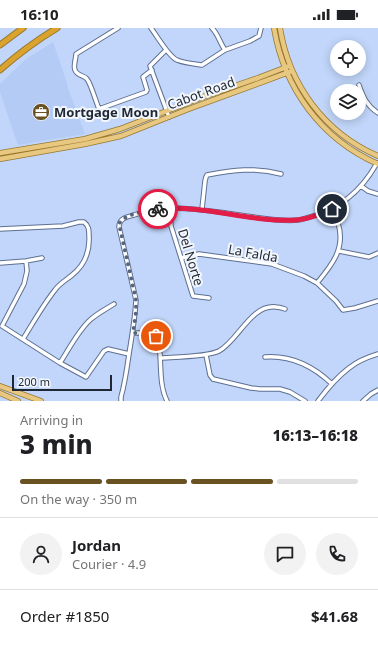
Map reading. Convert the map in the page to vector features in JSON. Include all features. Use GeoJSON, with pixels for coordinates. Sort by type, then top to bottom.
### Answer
{"type":"FeatureCollection","features":[{"type":"Feature","properties":{"kind":"highway"},"geometry":{"type":"LineString","coordinates":[[0,45],[23,28]]}},
{"type":"Feature","properties":{"kind":"highway"},"geometry":{"type":"LineString","coordinates":[[0,70],[33,44],[57,28]]}},
{"type":"Feature","properties":{"kind":"main road"},"geometry":{"type":"LineString","coordinates":[[274,28],[280,55],[287,67],[292,71],[307,97],[325,120],[353,144],[378,156]]}},
{"type":"Feature","properties":{"kind":"main road"},"geometry":{"type":"LineString","coordinates":[[280,28],[287,73],[305,106],[311,114],[341,142],[378,163]]}},
{"type":"Feature","properties":{"kind":"main road","name":"Cabot Road"},"geometry":{"type":"LineString","coordinates":[[0,153],[102,135],[287,67]]}},
{"type":"Feature","properties":{"kind":"main road","name":"Cabot Road"},"geometry":{"type":"LineString","coordinates":[[0,159],[102,141],[121,136],[210,100],[292,71]]}},
{"type":"Feature","properties":{"kind":"main road"},"geometry":{"type":"LineString","coordinates":[[368,152],[370,157],[375,159],[378,163]]}},
{"type":"Feature","properties":{"kind":"main road"},"geometry":{"type":"LineString","coordinates":[[0,386],[42,401]]}},
{"type":"Feature","properties":{"kind":"main road"},"geometry":{"type":"LineString","coordinates":[[0,393],[18,401]]}},
{"type":"Feature","properties":{"kind":"street"},"geometry":{"type":"LineString","coordinates":[[118,28],[76,54],[75,72],[78,75],[84,76],[88,79],[99,109],[146,92],[147,90],[143,77],[152,70]]}},
{"type":"Feature","properties":{"kind":"street"},"geometry":{"type":"LineString","coordinates":[[151,28],[166,50],[176,60],[202,65],[225,50],[259,36],[261,28]]}},
{"type":"Feature","properties":{"kind":"street"},"geometry":{"type":"LineString","coordinates":[[212,28],[216,31],[225,50]]}},
{"type":"Feature","properties":{"kind":"street"},"geometry":{"type":"LineString","coordinates":[[166,50],[150,66],[169,117]]}},
{"type":"Feature","properties":{"kind":"street"},"geometry":{"type":"LineString","coordinates":[[366,101],[374,111],[378,113]]}},
{"type":"Feature","properties":{"kind":"street"},"geometry":{"type":"LineString","coordinates":[[117,401],[121,399],[136,312],[136,300],[119,227],[120,221],[123,218],[146,211],[170,208],[202,210],[270,220],[298,220],[332,209],[344,201],[362,186],[378,163]]}},
{"type":"Feature","properties":{"kind":"street"},"geometry":{"type":"LineString","coordinates":[[202,210],[204,181],[207,175],[244,169],[263,170],[281,174]]}},
{"type":"Feature","properties":{"kind":"street"},"geometry":{"type":"LineString","coordinates":[[362,186],[368,191],[378,194]]}},
{"type":"Feature","properties":{"kind":"street","name":"Del Norte"},"geometry":{"type":"LineString","coordinates":[[170,208],[171,226],[193,296],[209,298]]}},
{"type":"Feature","properties":{"kind":"street"},"geometry":{"type":"LineString","coordinates":[[317,284],[330,267],[339,251],[341,238],[338,224],[332,209]]}},
{"type":"Feature","properties":{"kind":"street"},"geometry":{"type":"LineString","coordinates":[[0,230],[63,226],[79,222],[88,224],[89,228],[90,245],[85,260],[77,271],[56,288],[23,339]]}},
{"type":"Feature","properties":{"kind":"street"},"geometry":{"type":"LineString","coordinates":[[339,251],[369,257],[378,253]]}},
{"type":"Feature","properties":{"kind":"street","name":"La Falda"},"geometry":{"type":"LineString","coordinates":[[181,258],[199,254],[272,264],[304,276],[317,284],[336,301],[343,310],[378,301]]}},
{"type":"Feature","properties":{"kind":"street"},"geometry":{"type":"LineString","coordinates":[[0,263],[42,258]]}},
{"type":"Feature","properties":{"kind":"street"},"geometry":{"type":"LineString","coordinates":[[26,261],[27,271],[24,284],[2,326],[60,363],[86,377],[104,351],[108,349],[129,354]]}},
{"type":"Feature","properties":{"kind":"street"},"geometry":{"type":"LineString","coordinates":[[60,363],[82,328],[99,313],[114,304]]}},
{"type":"Feature","properties":{"kind":"street"},"geometry":{"type":"LineString","coordinates":[[160,358],[206,355],[218,352],[229,344],[250,318],[261,310],[275,306],[285,309]]}},
{"type":"Feature","properties":{"kind":"street"},"geometry":{"type":"LineString","coordinates":[[133,333],[151,333],[156,336],[159,349],[162,388],[167,401]]}},
{"type":"Feature","properties":{"kind":"street"},"geometry":{"type":"LineString","coordinates":[[318,401],[332,384],[349,368],[364,359],[378,354]]}},
{"type":"Feature","properties":{"kind":"street"},"geometry":{"type":"LineString","coordinates":[[206,355],[210,375],[213,379],[251,388],[280,389],[290,392],[305,401]]}},
{"type":"Feature","properties":{"kind":"street"},"geometry":{"type":"LineString","coordinates":[[265,357],[277,356],[296,361],[313,369],[332,384]]}},
{"type":"Feature","properties":{"kind":"street"},"geometry":{"type":"LineString","coordinates":[[363,401],[378,390]]}},
{"type":"Feature","properties":{"kind":"shaded area"},"geometry":{"type":"Polygon","coordinates":[[[53,42],[85,134],[18,145],[0,92],[0,84],[26,59],[53,42]]]}},
{"type":"Feature","properties":{"kind":"way so far"},"geometry":{"type":"LineString","coordinates":[[156,336],[151,333],[133,333],[136,300],[119,224],[123,218],[158,209]]}},
{"type":"Feature","properties":{"kind":"place","name":"Mortgage Moon"},"geometry":{"type":"Point","coordinates":[41,112]}},
{"type":"Feature","properties":{"kind":"route"},"geometry":{"type":"LineString","coordinates":[[158,209],[170,208],[202,210],[270,220],[298,220],[332,209]]}}]}
